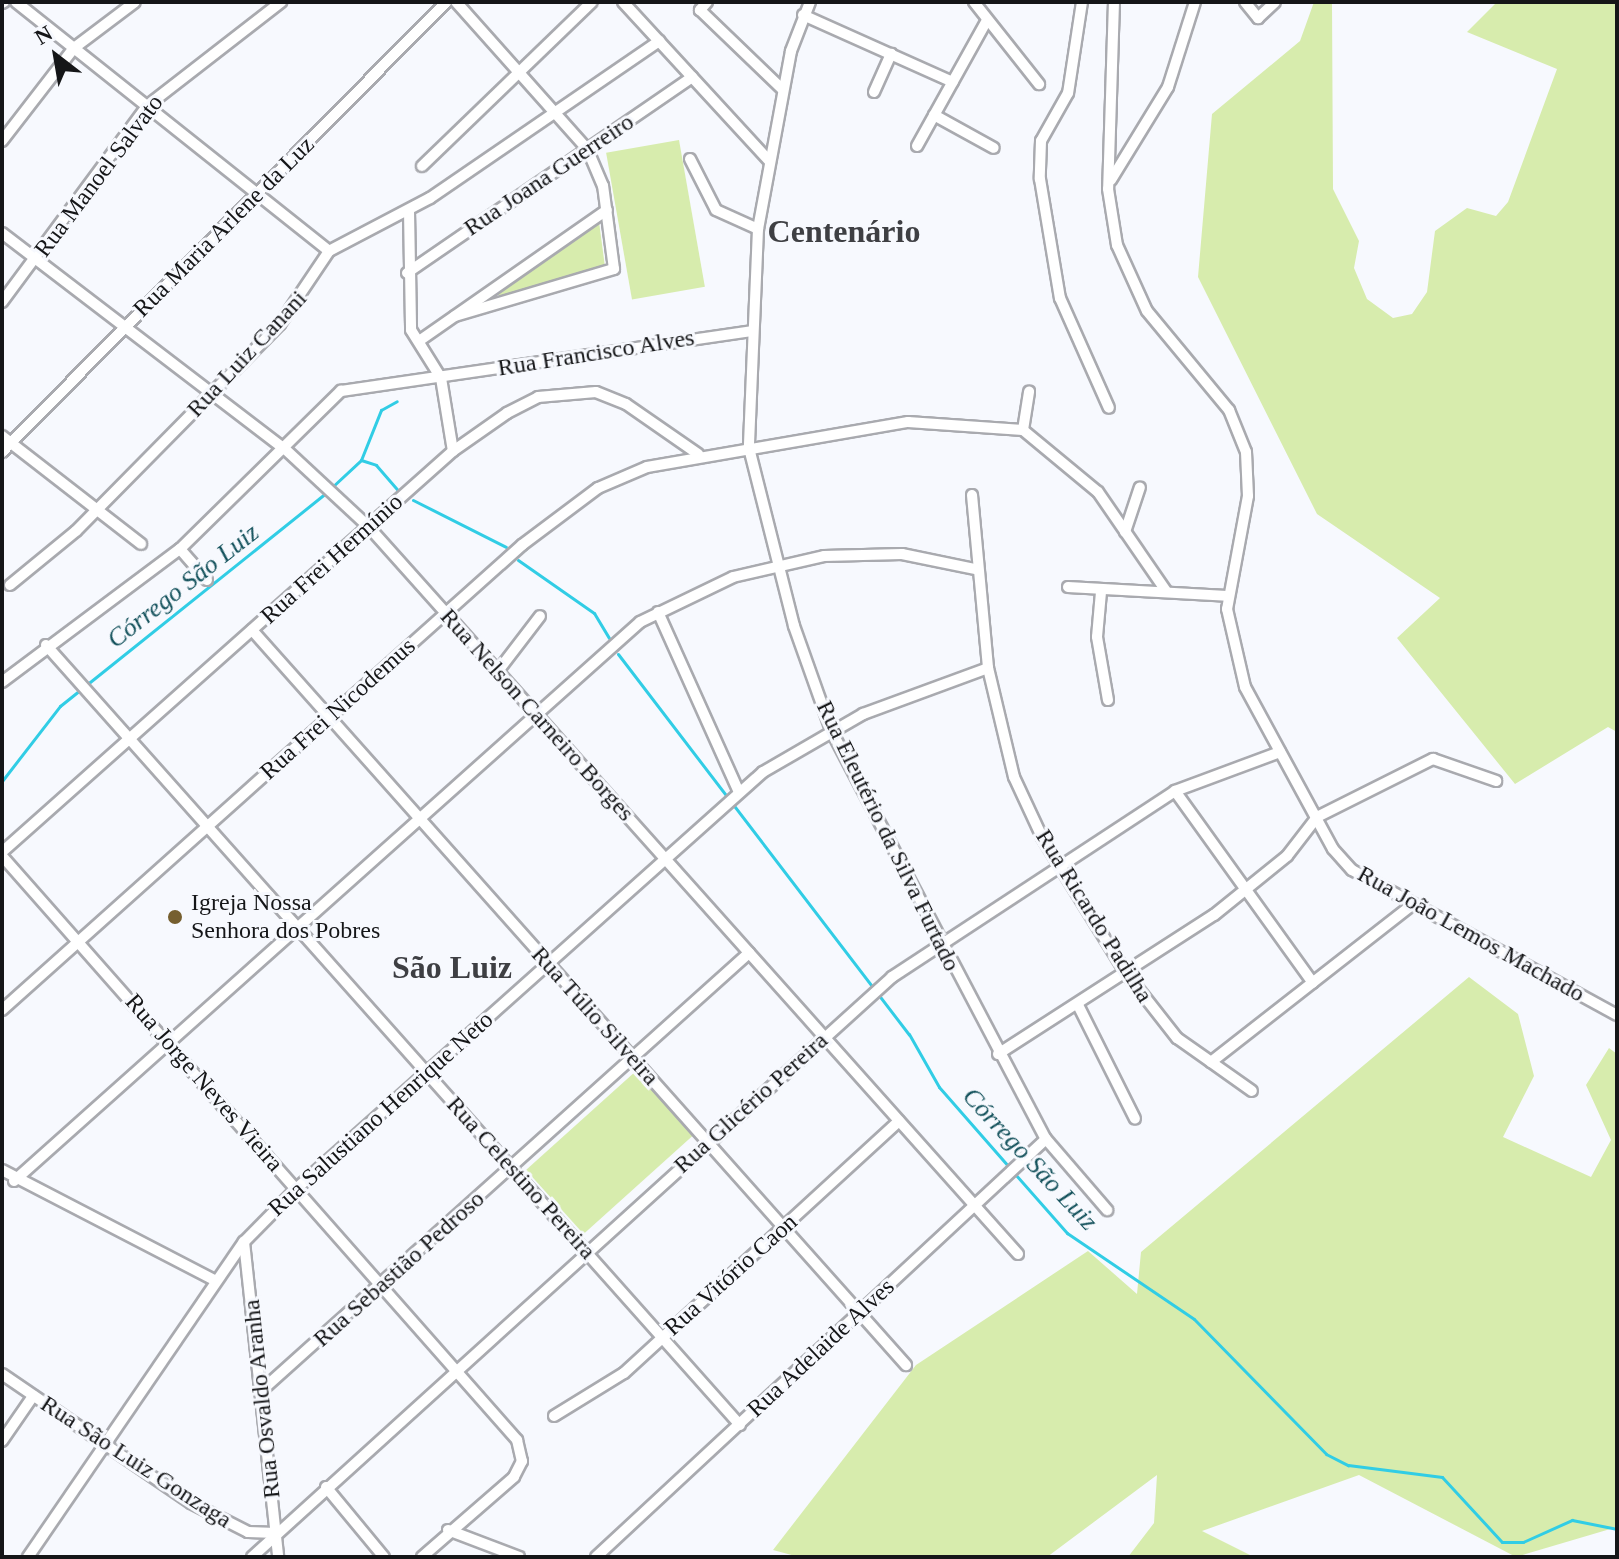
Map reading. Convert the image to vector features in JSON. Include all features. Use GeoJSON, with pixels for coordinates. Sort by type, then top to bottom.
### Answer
{"type":"FeatureCollection","features":[{"type":"Feature","properties":{"kind":"street"},"geometry":{"type":"LineString","coordinates":[[16,2],[329,251],[409,211],[659,41]]}},
{"type":"Feature","properties":{"kind":"street"},"geometry":{"type":"LineString","coordinates":[[2,141],[74,48],[135,2]]}},
{"type":"Feature","properties":{"kind":"street","name":"Rua Manoel Salvato"},"geometry":{"type":"LineString","coordinates":[[2,302],[147,106],[281,2]]}},
{"type":"Feature","properties":{"kind":"street","name":"Rua Maria Arlene da Luz"},"geometry":{"type":"LineString","coordinates":[[2,452],[6,440],[124,327],[446,2]]}},
{"type":"Feature","properties":{"kind":"street"},"geometry":{"type":"LineString","coordinates":[[455,316],[614,269],[607,210],[588,150],[456,2]]}},
{"type":"Feature","properties":{"kind":"street"},"geometry":{"type":"LineString","coordinates":[[422,166],[592,2]]}},
{"type":"Feature","properties":{"kind":"street"},"geometry":{"type":"LineString","coordinates":[[623,2],[770,162]]}},
{"type":"Feature","properties":{"kind":"street"},"geometry":{"type":"LineString","coordinates":[[707,2],[700,10],[783,90]]}},
{"type":"Feature","properties":{"kind":"street","name":"Rua Eleutério da Silva Furtado"},"geometry":{"type":"LineString","coordinates":[[810,2],[803,15],[783,90],[758,229],[749,448],[778,563],[831,730],[940,945],[1046,1139],[1107,1210]]}},
{"type":"Feature","properties":{"kind":"street"},"geometry":{"type":"LineString","coordinates":[[974,2],[1039,84]]}},
{"type":"Feature","properties":{"kind":"street"},"geometry":{"type":"LineString","coordinates":[[1082,2],[1068,93],[1041,141],[1040,179],[1060,298],[1109,408]]}},
{"type":"Feature","properties":{"kind":"street","name":"Rua João Lemos Machado"},"geometry":{"type":"LineString","coordinates":[[1114,2],[1108,189],[1132,285],[1168,341],[1229,410],[1243,442],[1248,496],[1227,596],[1237,668],[1341,860],[1413,904],[1617,1015]]}},
{"type":"Feature","properties":{"kind":"street"},"geometry":{"type":"LineString","coordinates":[[1108,189],[1168,87],[1195,2]]}},
{"type":"Feature","properties":{"kind":"street"},"geometry":{"type":"LineString","coordinates":[[1245,2],[1258,18],[1275,2]]}},
{"type":"Feature","properties":{"kind":"street"},"geometry":{"type":"LineString","coordinates":[[803,15],[953,82]]}},
{"type":"Feature","properties":{"kind":"street"},"geometry":{"type":"LineString","coordinates":[[917,146],[987,20]]}},
{"type":"Feature","properties":{"kind":"street"},"geometry":{"type":"LineString","coordinates":[[874,92],[891,54]]}},
{"type":"Feature","properties":{"kind":"street","name":"Rua Joana Guerreiro"},"geometry":{"type":"LineString","coordinates":[[407,273],[692,77]]}},
{"type":"Feature","properties":{"kind":"street"},"geometry":{"type":"LineString","coordinates":[[934,115],[994,148]]}},
{"type":"Feature","properties":{"kind":"street"},"geometry":{"type":"LineString","coordinates":[[690,159],[716,210],[758,229]]}},
{"type":"Feature","properties":{"kind":"street"},"geometry":{"type":"LineString","coordinates":[[419,341],[607,210]]}},
{"type":"Feature","properties":{"kind":"street"},"geometry":{"type":"LineString","coordinates":[[409,211],[407,273],[411,330],[441,378],[453,451]]}},
{"type":"Feature","properties":{"kind":"street","name":"Rua Nelson Carneiro Borges"},"geometry":{"type":"LineString","coordinates":[[2,233],[285,449],[368,526],[1018,1254]]}},
{"type":"Feature","properties":{"kind":"street","name":"Rua Luiz Canani"},"geometry":{"type":"LineString","coordinates":[[10,585],[97,510],[213,395],[298,303],[329,251]]}},
{"type":"Feature","properties":{"kind":"street","name":"Rua Francisco Alves"},"geometry":{"type":"LineString","coordinates":[[2,682],[46,645],[180,549],[341,391],[752,331]]}},
{"type":"Feature","properties":{"kind":"street","name":"Rua Frei Hermínio"},"geometry":{"type":"LineString","coordinates":[[2,854],[453,451],[538,397],[583,391],[626,404],[698,454]]}},
{"type":"Feature","properties":{"kind":"street"},"geometry":{"type":"LineString","coordinates":[[1029,391],[1023,430],[1093,488],[1166,591]]}},
{"type":"Feature","properties":{"kind":"street","name":"Rua Frei Nicodemus"},"geometry":{"type":"LineString","coordinates":[[2,1010],[329,717],[588,494],[647,467],[698,454],[908,422],[1023,430]]}},
{"type":"Feature","properties":{"kind":"street"},"geometry":{"type":"LineString","coordinates":[[6,440],[141,544]]}},
{"type":"Feature","properties":{"kind":"street"},"geometry":{"type":"LineString","coordinates":[[1125,532],[1140,487]]}},
{"type":"Feature","properties":{"kind":"street","name":"Rua Ricardo Padilha"},"geometry":{"type":"LineString","coordinates":[[972,495],[975,569],[988,668],[1014,777],[1059,866],[1126,973],[1177,1038],[1252,1091]]}},
{"type":"Feature","properties":{"kind":"street"},"geometry":{"type":"LineString","coordinates":[[180,549],[207,580]]}},
{"type":"Feature","properties":{"kind":"street"},"geometry":{"type":"LineString","coordinates":[[14,1181],[620,636],[658,612],[778,563],[879,553],[975,569]]}},
{"type":"Feature","properties":{"kind":"street"},"geometry":{"type":"LineString","coordinates":[[1068,587],[1101,592],[1166,591],[1227,596]]}},
{"type":"Feature","properties":{"kind":"street"},"geometry":{"type":"LineString","coordinates":[[1101,592],[1097,637],[1108,700]]}},
{"type":"Feature","properties":{"kind":"street"},"geometry":{"type":"LineString","coordinates":[[658,612],[737,793]]}},
{"type":"Feature","properties":{"kind":"street"},"geometry":{"type":"LineString","coordinates":[[498,671],[540,616]]}},
{"type":"Feature","properties":{"kind":"street","name":"Rua Túlio Silveira"},"geometry":{"type":"LineString","coordinates":[[252,630],[906,1365]]}},
{"type":"Feature","properties":{"kind":"street","name":"Rua Celestino Pereira"},"geometry":{"type":"LineString","coordinates":[[46,645],[740,1425]]}},
{"type":"Feature","properties":{"kind":"street","name":"Rua Salustiano Henrique Neto"},"geometry":{"type":"LineString","coordinates":[[28,1557],[244,1242],[296,1189],[737,793],[831,730],[988,668]]}},
{"type":"Feature","properties":{"kind":"street","name":"Rua Glicério Pereira"},"geometry":{"type":"LineString","coordinates":[[252,1557],[882,985],[1175,791],[1280,752]]}},
{"type":"Feature","properties":{"kind":"street"},"geometry":{"type":"LineString","coordinates":[[998,1054],[1078,1005],[1245,892],[1317,817],[1433,759],[1496,781]]}},
{"type":"Feature","properties":{"kind":"street"},"geometry":{"type":"LineString","coordinates":[[1175,791],[1313,983]]}},
{"type":"Feature","properties":{"kind":"street","name":"Rua Jorge Neves Vieira"},"geometry":{"type":"LineString","coordinates":[[2,854],[517,1440],[522,1461],[514,1477],[448,1530]]}},
{"type":"Feature","properties":{"kind":"street"},"geometry":{"type":"LineString","coordinates":[[1211,1062],[1413,904]]}},
{"type":"Feature","properties":{"kind":"street","name":"Rua Sebastião Pedroso"},"geometry":{"type":"LineString","coordinates":[[261,1391],[382,1286],[749,953]]}},
{"type":"Feature","properties":{"kind":"street"},"geometry":{"type":"LineString","coordinates":[[1078,1005],[1135,1119]]}},
{"type":"Feature","properties":{"kind":"street","name":"Rua Vitório Caon"},"geometry":{"type":"LineString","coordinates":[[554,1416],[618,1378],[899,1121]]}},
{"type":"Feature","properties":{"kind":"street","name":"Rua Adelaide Alves"},"geometry":{"type":"LineString","coordinates":[[596,1557],[1046,1139]]}},
{"type":"Feature","properties":{"kind":"street"},"geometry":{"type":"LineString","coordinates":[[2,1170],[14,1181],[216,1281]]}},
{"type":"Feature","properties":{"kind":"street","name":"Rua Osvaldo Aranha"},"geometry":{"type":"LineString","coordinates":[[244,1242],[278,1557]]}},
{"type":"Feature","properties":{"kind":"street","name":"Rua São Luiz Gonzaga"},"geometry":{"type":"LineString","coordinates":[[2,1374],[104,1446],[238,1528],[276,1533]]}},
{"type":"Feature","properties":{"kind":"street"},"geometry":{"type":"LineString","coordinates":[[2,1441],[33,1396]]}},
{"type":"Feature","properties":{"kind":"street"},"geometry":{"type":"LineString","coordinates":[[326,1487],[384,1557]]}},
{"type":"Feature","properties":{"kind":"street"},"geometry":{"type":"LineString","coordinates":[[422,1557],[448,1530],[519,1557]]}},
{"type":"Feature","properties":{"kind":"green space"},"geometry":{"type":"Polygon","coordinates":[[[1314,2],[1332,2],[1333,189],[1359,241],[1354,268],[1367,299],[1393,318],[1412,314],[1427,292],[1435,231],[1467,208],[1496,216],[1508,202],[1557,69],[1467,32],[1497,2],[1617,2],[1617,732],[1608,727],[1515,784],[1397,638],[1440,598],[1317,514],[1198,277],[1212,114],[1300,41],[1314,2]]]}},
{"type":"Feature","properties":{"kind":"green space"},"geometry":{"type":"Polygon","coordinates":[[[679,140],[705,287],[632,300],[606,153],[679,140]]]}},
{"type":"Feature","properties":{"kind":"green space"},"geometry":{"type":"Polygon","coordinates":[[[599,222],[605,267],[499,297],[498,292],[599,222]]]}},
{"type":"Feature","properties":{"kind":"green space"},"geometry":{"type":"Polygon","coordinates":[[[1469,977],[1518,1014],[1534,1076],[1503,1137],[1591,1177],[1611,1140],[1586,1085],[1609,1048],[1617,1054],[1617,1527],[1516,1557],[1359,1475],[1202,1531],[1254,1557],[1128,1557],[1154,1523],[1157,1475],[1047,1557],[799,1557],[773,1550],[916,1365],[1088,1251],[1137,1294],[1141,1252],[1469,977]]]}},
{"type":"Feature","properties":{"kind":"green space"},"geometry":{"type":"Polygon","coordinates":[[[636,1071],[694,1135],[584,1234],[526,1170],[636,1071]]]}},
{"type":"Feature","properties":{"kind":"waterway"},"geometry":{"type":"LineString","coordinates":[[331,488],[361,460],[381,410],[397,401]]}},
{"type":"Feature","properties":{"kind":"waterway","name":"Córrego São Luiz"},"geometry":{"type":"LineString","coordinates":[[361,460],[376,465],[397,489]]}},
{"type":"Feature","properties":{"kind":"waterway","name":"Córrego São Luiz"},"geometry":{"type":"LineString","coordinates":[[2,781],[60,706],[326,493]]}},
{"type":"Feature","properties":{"kind":"waterway","name":"Córrego São Luiz"},"geometry":{"type":"LineString","coordinates":[[413,500],[506,547]]}},
{"type":"Feature","properties":{"kind":"waterway","name":"Córrego São Luiz"},"geometry":{"type":"LineString","coordinates":[[518,560],[594,613],[609,638]]}},
{"type":"Feature","properties":{"kind":"waterway","name":"Córrego São Luiz"},"geometry":{"type":"LineString","coordinates":[[618,654],[909,1034],[939,1087],[1010,1168]]}},
{"type":"Feature","properties":{"kind":"waterway","name":"Córrego São Luiz"},"geometry":{"type":"LineString","coordinates":[[1015,1174],[1067,1233],[1194,1319],[1326,1454],[1348,1465],[1442,1477],[1502,1542],[1523,1542],[1572,1520],[1617,1529]]}},
{"type":"Feature","properties":{"kind":"place","name":"Igreja Nossa Senhora dos Pobres"},"geometry":{"type":"Point","coordinates":[175,917]}},
{"type":"Feature","properties":{"kind":"district","name":"Centenário"},"geometry":{"type":"Point","coordinates":[844,231]}},
{"type":"Feature","properties":{"kind":"district","name":"São Luiz"},"geometry":{"type":"Point","coordinates":[452,967]}}]}
